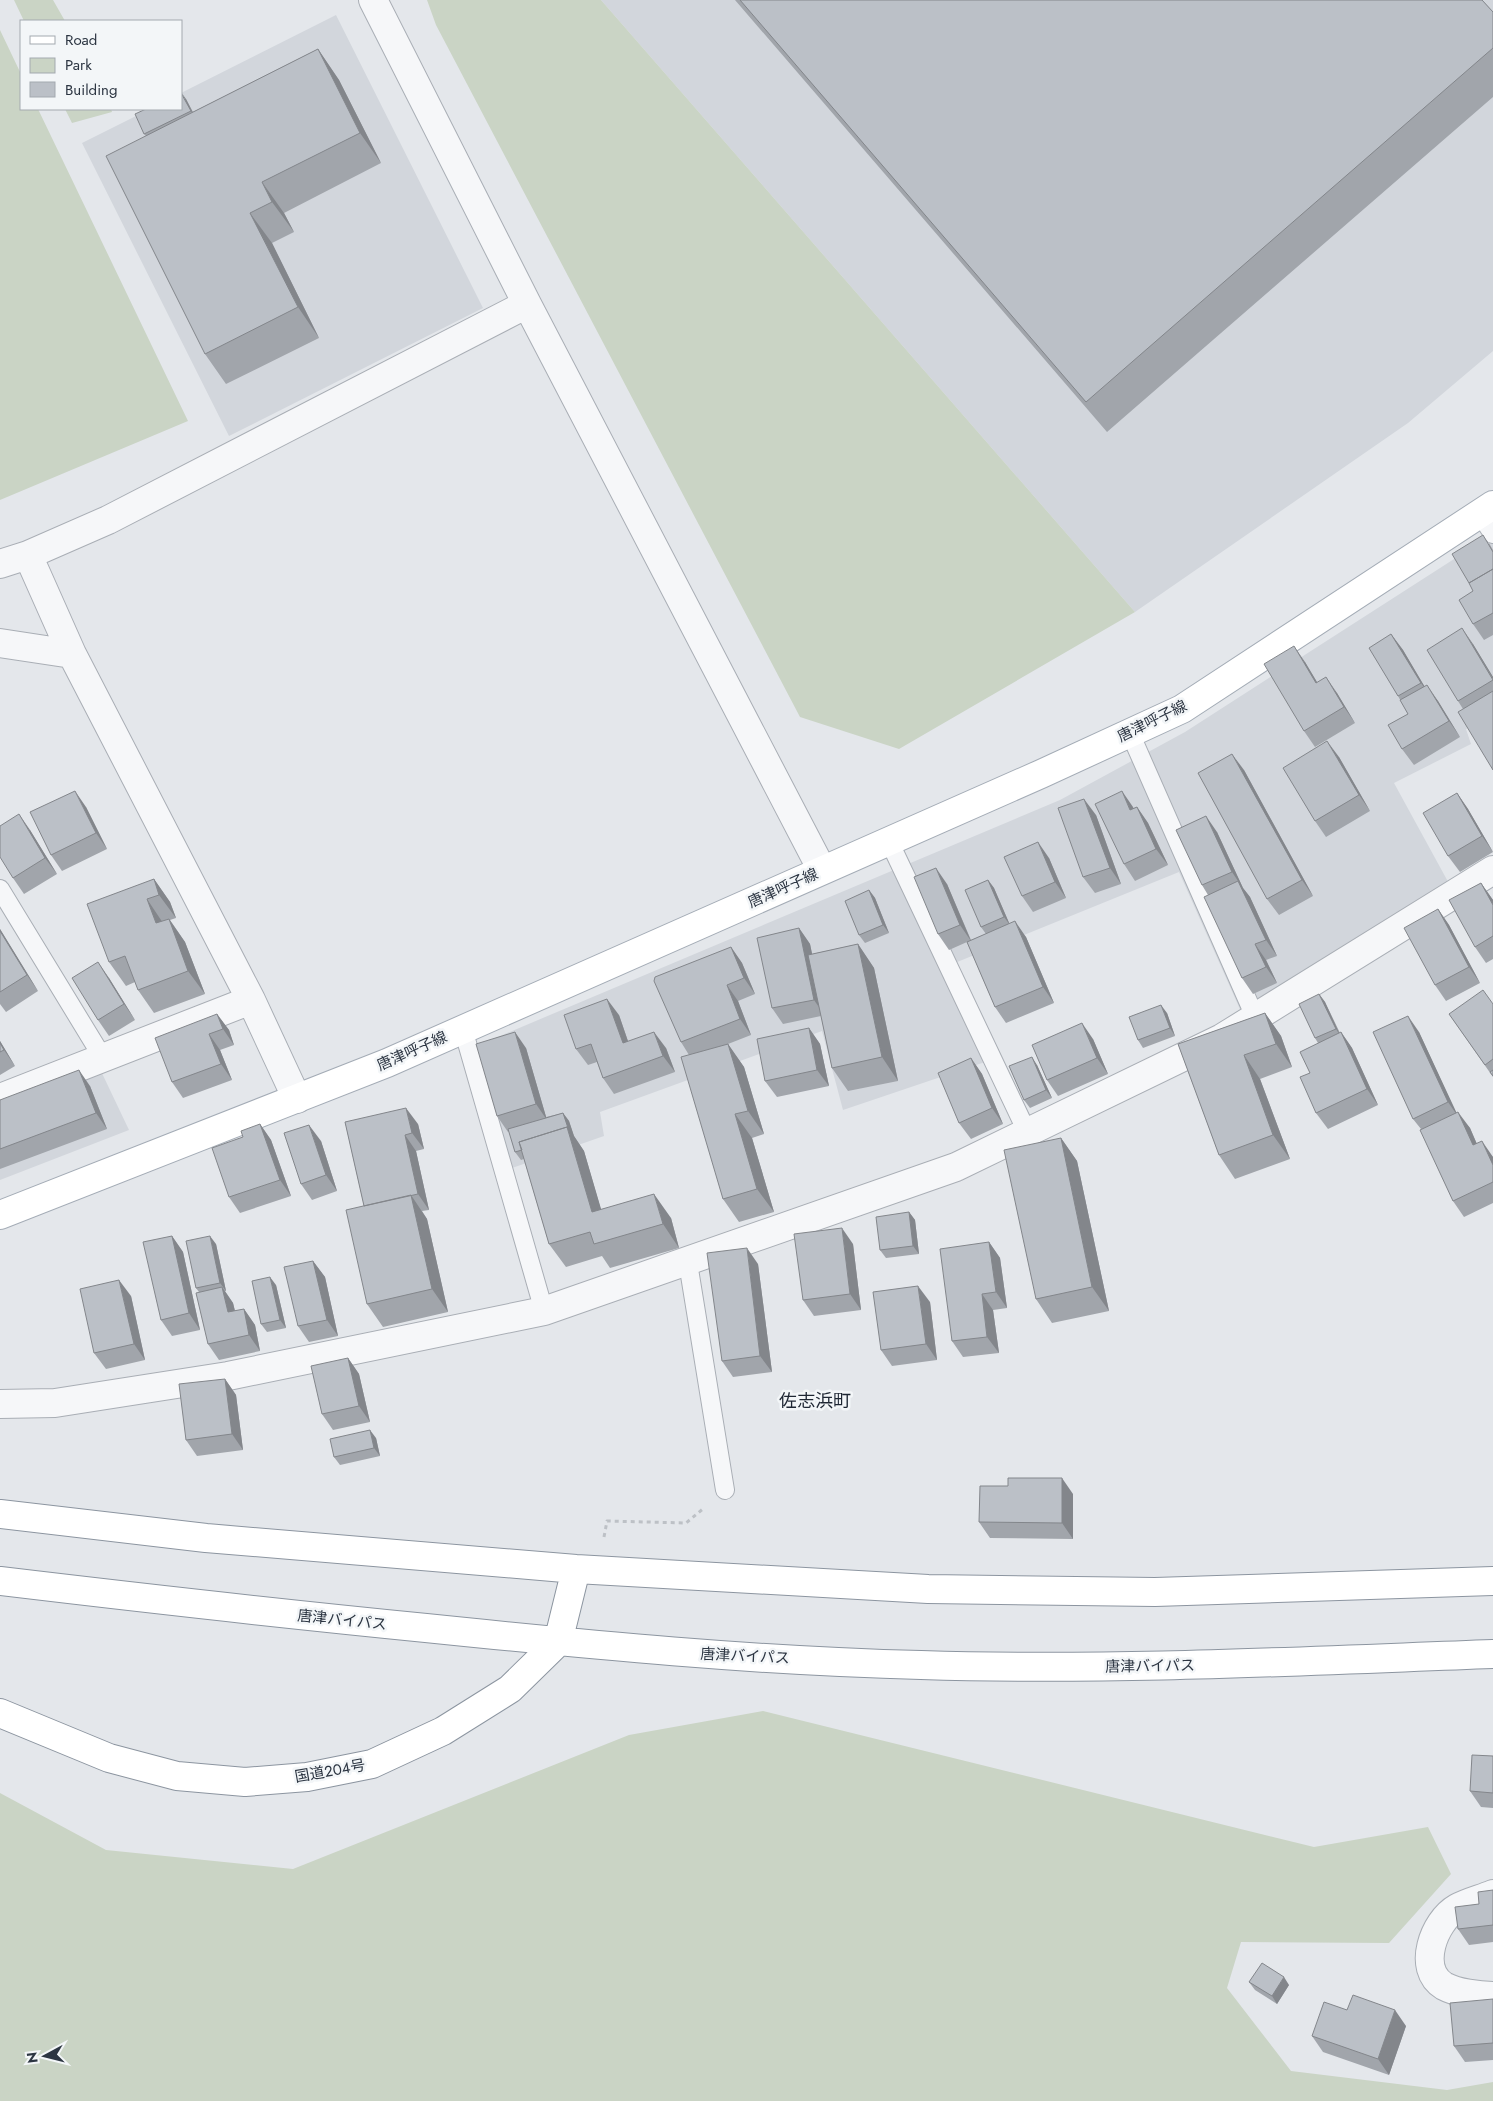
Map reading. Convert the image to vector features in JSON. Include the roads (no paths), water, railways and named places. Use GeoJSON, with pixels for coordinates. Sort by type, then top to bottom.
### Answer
{"type":"FeatureCollection","features":[{"type":"Feature","properties":{"kind":"main road","name":"唐津呼子線"},"geometry":{"type":"LineString","coordinates":[[0,1215],[387,1063],[1182,709],[1489,518]]}},
{"type":"Feature","properties":{"kind":"main road","name":"唐津呼子線"},"geometry":{"type":"LineString","coordinates":[[0,1222],[37,1202]]}},
{"type":"Feature","properties":{"kind":"main road"},"geometry":{"type":"LineString","coordinates":[[0,1514],[206,1538],[576,1569],[928,1589],[1136,1592],[1493,1581]]}},
{"type":"Feature","properties":{"kind":"main road"},"geometry":{"type":"LineString","coordinates":[[558,1642],[576,1569]]}},
{"type":"Feature","properties":{"kind":"main road","name":"唐津バイパス"},"geometry":{"type":"LineString","coordinates":[[0,1582],[558,1642],[711,1654],[921,1665],[1168,1666],[1493,1654]]}},
{"type":"Feature","properties":{"kind":"main road","name":"国道204号"},"geometry":{"type":"LineString","coordinates":[[0,1713],[109,1758],[177,1776],[245,1782],[307,1777],[372,1764],[442,1731],[510,1689],[558,1642]]}},
{"type":"Feature","properties":{"kind":"street"},"geometry":{"type":"LineString","coordinates":[[374,0],[526,304],[822,870]]}},
{"type":"Feature","properties":{"kind":"street"},"geometry":{"type":"LineString","coordinates":[[0,564],[28,555],[108,520],[526,304]]}},
{"type":"Feature","properties":{"kind":"street"},"geometry":{"type":"LineString","coordinates":[[28,555],[72,654],[251,1000],[297,1098]]}},
{"type":"Feature","properties":{"kind":"street"},"geometry":{"type":"LineString","coordinates":[[0,644],[72,654]]}},
{"type":"Feature","properties":{"kind":"street"},"geometry":{"type":"LineString","coordinates":[[0,1404],[55,1403],[228,1376],[544,1311],[688,1263],[956,1167],[1028,1134],[1222,1038],[1493,870]]}},
{"type":"Feature","properties":{"kind":"street"},"geometry":{"type":"LineString","coordinates":[[0,1098],[251,1000]]}},
{"type":"Feature","properties":{"kind":"street"},"geometry":{"type":"LineString","coordinates":[[1493,1894],[1456,1909],[1436,1932],[1429,1951],[1432,1973],[1444,1986],[1479,1996],[1493,1996]]}},
{"type":"Feature","properties":{"kind":"lane"},"geometry":{"type":"LineString","coordinates":[[1130,732],[1255,1017]]}},
{"type":"Feature","properties":{"kind":"lane"},"geometry":{"type":"LineString","coordinates":[[889,841],[1028,1134]]}},
{"type":"Feature","properties":{"kind":"lane"},"geometry":{"type":"LineString","coordinates":[[0,889],[103,1058]]}},
{"type":"Feature","properties":{"kind":"lane"},"geometry":{"type":"LineString","coordinates":[[463,1029],[544,1311]]}},
{"type":"Feature","properties":{"kind":"lane"},"geometry":{"type":"LineString","coordinates":[[688,1263],[725,1490]]}},
{"type":"Feature","properties":{"kind":"district","name":"佐志浜町"},"geometry":{"type":"Point","coordinates":[815,1401]}}]}
